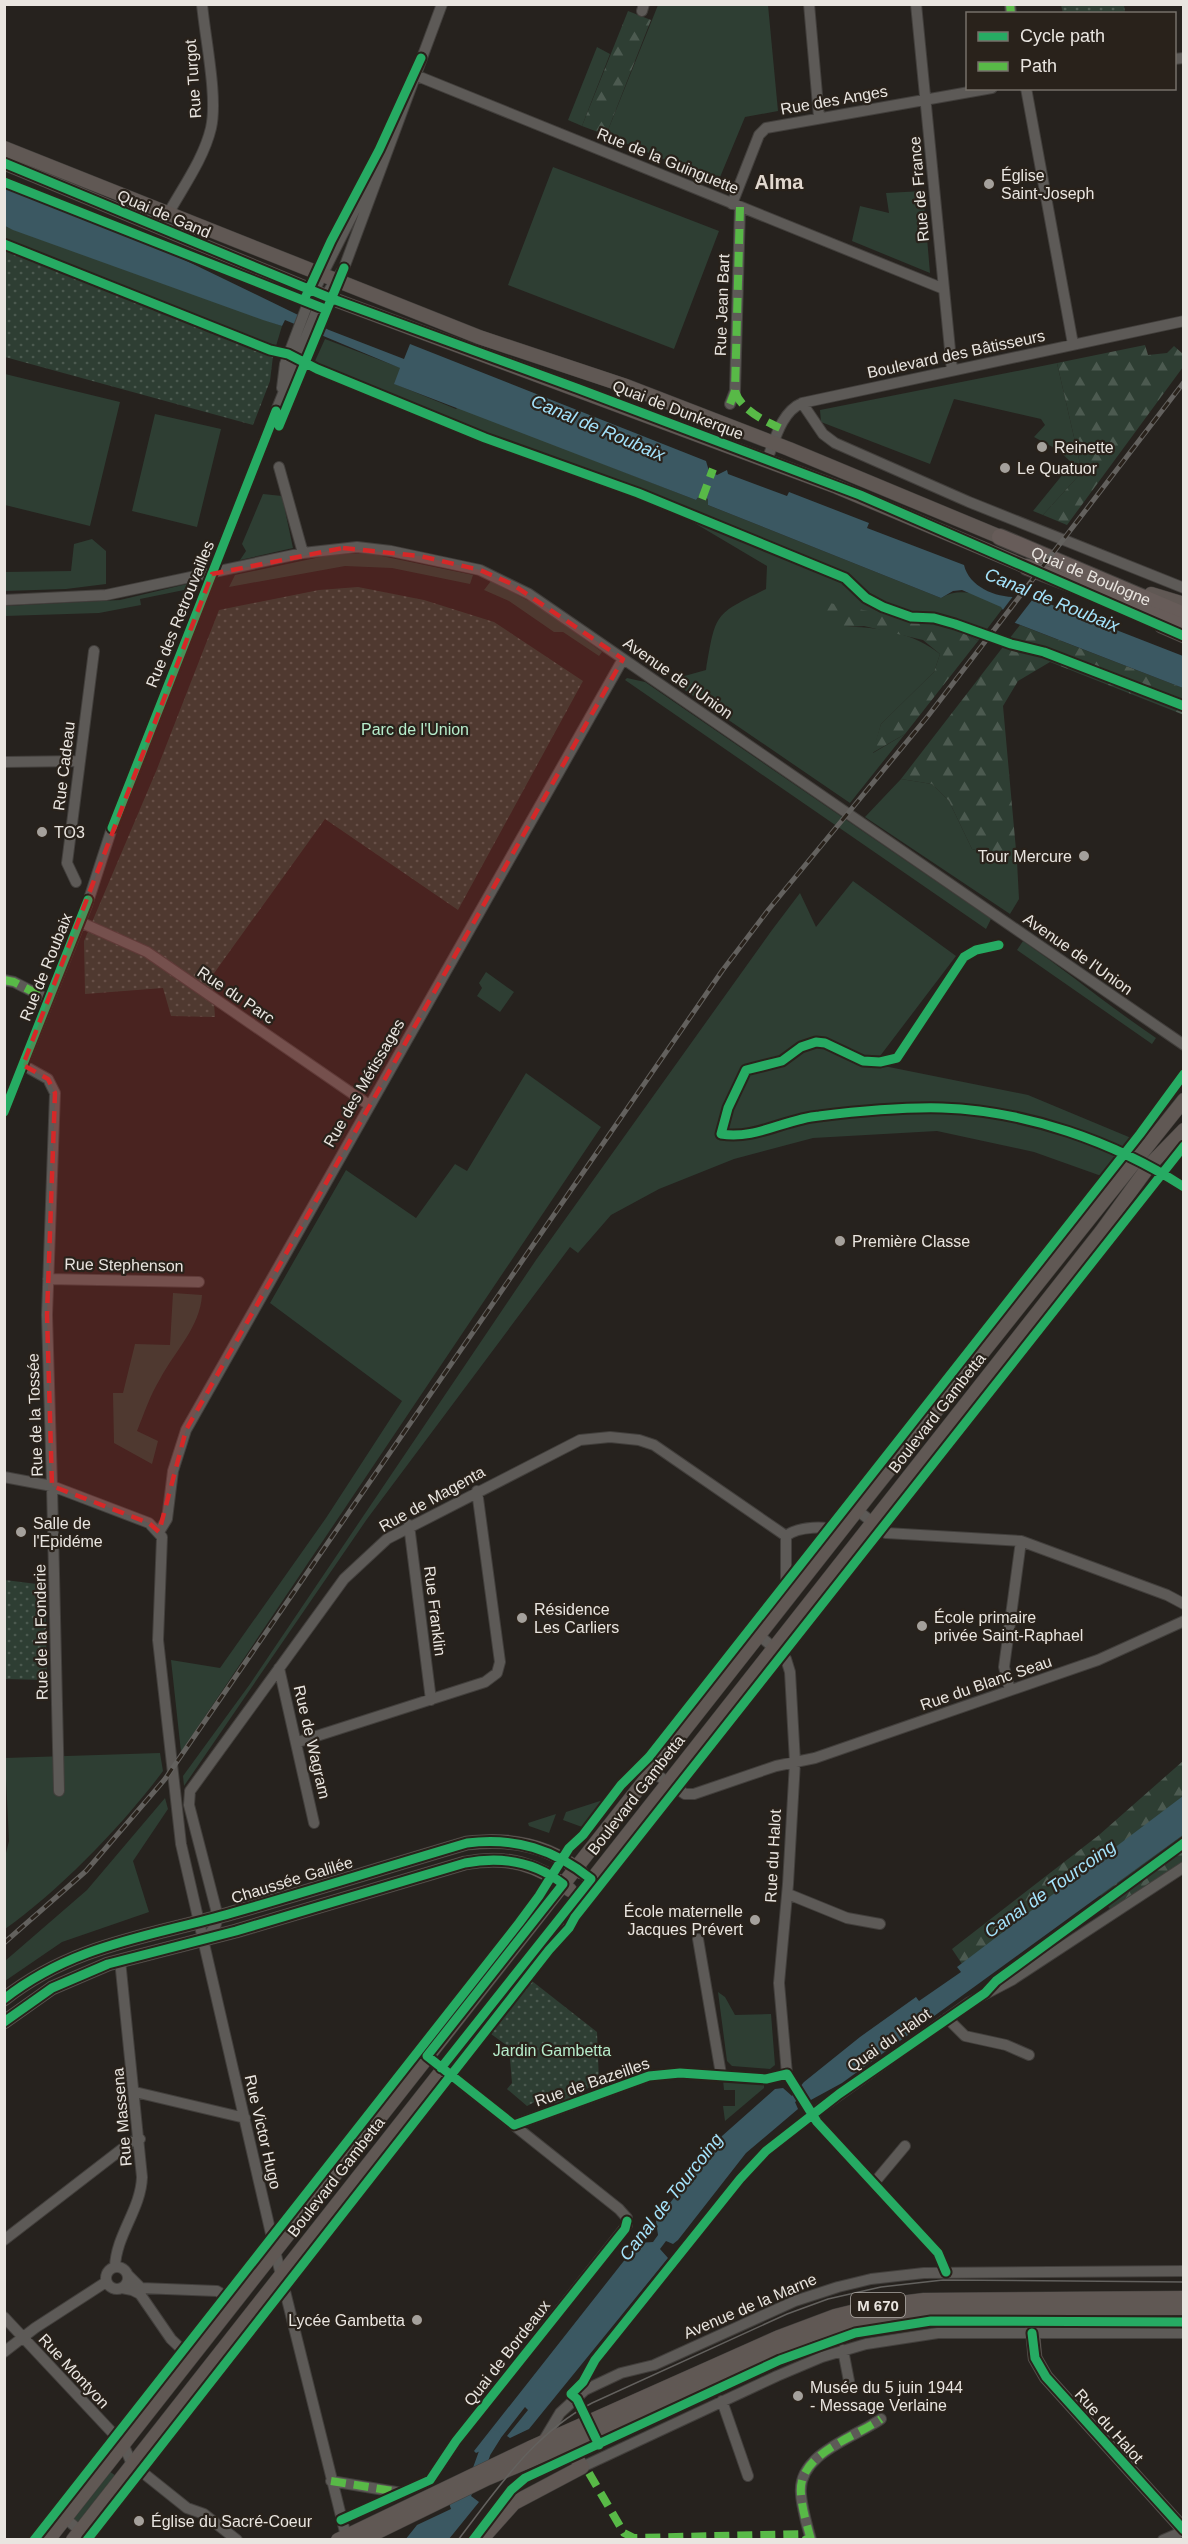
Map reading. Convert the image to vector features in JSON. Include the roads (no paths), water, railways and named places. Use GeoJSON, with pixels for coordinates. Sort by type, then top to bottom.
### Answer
{"type":"FeatureCollection","features":[{"type":"Feature","properties":{"kind":"highway","name":"Quai de Boulogne"},"geometry":{"type":"LineString","coordinates":[[1000,537],[1184,615]]}},
{"type":"Feature","properties":{"kind":"highway","name":"Quai de Boulogne"},"geometry":{"type":"LineString","coordinates":[[1027,567],[1184,627]]}},
{"type":"Feature","properties":{"kind":"main road","name":"Quai de Gand"},"geometry":{"type":"LineString","coordinates":[[4,148],[329,278]]}},
{"type":"Feature","properties":{"kind":"main road","name":"Quai de Gand"},"geometry":{"type":"LineString","coordinates":[[4,163],[316,299]]}},
{"type":"Feature","properties":{"kind":"main road","name":"Quai de Dunkerque"},"geometry":{"type":"LineString","coordinates":[[329,278],[479,337],[626,386],[869,480],[1000,537],[1184,604]]}},
{"type":"Feature","properties":{"kind":"main road","name":"Quai de Dunkerque"},"geometry":{"type":"LineString","coordinates":[[316,299],[860,495],[1184,636]]}},
{"type":"Feature","properties":{"kind":"main road","name":"Boulevard Gambetta"},"geometry":{"type":"LineString","coordinates":[[48,2540],[857,1510],[1184,1100]]}},
{"type":"Feature","properties":{"kind":"main road","name":"Boulevard Gambetta"},"geometry":{"type":"LineString","coordinates":[[81,2537],[132,2464],[441,2068],[1101,1232],[1149,1166],[1184,1130]]}},
{"type":"Feature","properties":{"kind":"main road","name":"Chaussée Galilée"},"geometry":{"type":"LineString","coordinates":[[4,1999],[32,1978],[87,1952],[132,1937],[218,1917],[467,1843],[492,1841],[524,1844],[557,1855],[591,1879]]}},
{"type":"Feature","properties":{"kind":"main road","name":"Chaussée Galilée"},"geometry":{"type":"LineString","coordinates":[[4,2022],[52,1988],[120,1960],[203,1940],[484,1860],[504,1860],[533,1866],[545,1871],[578,1896]]}},
{"type":"Feature","properties":{"kind":"main road","name":"M 670"},"geometry":{"type":"LineString","coordinates":[[360,2540],[779,2337],[835,2316],[901,2302],[1184,2298]]}},
{"type":"Feature","properties":{"kind":"main road"},"geometry":{"type":"LineString","coordinates":[[1019,2299],[1029,2309]]}},
{"type":"Feature","properties":{"kind":"main road","name":"M 670"},"geometry":{"type":"LineString","coordinates":[[344,2538],[466,2477],[542,2443],[565,2440],[786,2346],[871,2317],[917,2310],[1184,2308]]}},
{"type":"Feature","properties":{"kind":"main road","name":"Rue du Halot"},"geometry":{"type":"LineString","coordinates":[[1029,2309],[1035,2358],[1046,2377],[1184,2530]]}},
{"type":"Feature","properties":{"kind":"main road"},"geometry":{"type":"LineString","coordinates":[[481,2540],[514,2503],[582,2467],[565,2440]]}},
{"type":"Feature","properties":{"kind":"street","name":"Rue Turgot"},"geometry":{"type":"LineString","coordinates":[[168,214],[204,146],[211,125],[212,101],[202,4]]}},
{"type":"Feature","properties":{"kind":"street","name":"Rue des Retrouvailles"},"geometry":{"type":"LineString","coordinates":[[112,828],[276,411],[295,352],[316,299],[329,278],[344,268],[442,4]]}},
{"type":"Feature","properties":{"kind":"street"},"geometry":{"type":"LineString","coordinates":[[809,4],[819,117]]}},
{"type":"Feature","properties":{"kind":"street","name":"Rue de France"},"geometry":{"type":"LineString","coordinates":[[916,4],[952,370]]}},
{"type":"Feature","properties":{"kind":"street","name":"Rue de la Guinguette"},"geometry":{"type":"LineString","coordinates":[[415,75],[944,289]]}},
{"type":"Feature","properties":{"kind":"street","name":"Rue des Anges"},"geometry":{"type":"LineString","coordinates":[[736,206],[762,131],[819,117],[979,90]]}},
{"type":"Feature","properties":{"kind":"street"},"geometry":{"type":"LineString","coordinates":[[1026,90],[1073,344]]}},
{"type":"Feature","properties":{"kind":"street","name":"Rue Jean Bart"},"geometry":{"type":"LineString","coordinates":[[730,404],[735,391],[736,206]]}},
{"type":"Feature","properties":{"kind":"street","name":"Boulevard des Bâtisseurs"},"geometry":{"type":"LineString","coordinates":[[802,403],[1184,321]]}},
{"type":"Feature","properties":{"kind":"street"},"geometry":{"type":"LineString","coordinates":[[767,460],[788,414],[802,403],[823,434],[835,444],[899,469],[969,502],[1184,588]]}},
{"type":"Feature","properties":{"kind":"street"},"geometry":{"type":"LineString","coordinates":[[279,467],[303,554]]}},
{"type":"Feature","properties":{"kind":"street","name":"Avenue de l'Union"},"geometry":{"type":"LineString","coordinates":[[4,600],[87,597],[343,548],[374,549],[480,570],[519,588],[1184,1045]]}},
{"type":"Feature","properties":{"kind":"street","name":"Rue Cadeau"},"geometry":{"type":"LineString","coordinates":[[76,882],[67,863],[94,651]]}},
{"type":"Feature","properties":{"kind":"street","name":"Rue des Métissages"},"geometry":{"type":"LineString","coordinates":[[159,1532],[167,1519],[173,1472],[186,1430],[623,659]]}},
{"type":"Feature","properties":{"kind":"street"},"geometry":{"type":"LineString","coordinates":[[4,762],[80,761]]}},
{"type":"Feature","properties":{"kind":"street","name":"Rue de Roubaix"},"geometry":{"type":"LineString","coordinates":[[4,1112],[80,922],[112,828]]}},
{"type":"Feature","properties":{"kind":"street","name":"Rue du Parc"},"geometry":{"type":"LineString","coordinates":[[80,922],[147,952],[369,1105]]}},
{"type":"Feature","properties":{"kind":"street"},"geometry":{"type":"LineString","coordinates":[[4,980],[14,982],[49,1000]]}},
{"type":"Feature","properties":{"kind":"street","name":"Rue de la Tossée"},"geometry":{"type":"LineString","coordinates":[[23,1065],[44,1076],[54,1089],[48,1279],[52,1486],[149,1523],[159,1532]]}},
{"type":"Feature","properties":{"kind":"street","name":"Rue Stephenson"},"geometry":{"type":"LineString","coordinates":[[48,1279],[199,1282]]}},
{"type":"Feature","properties":{"kind":"street","name":"Rue de Magenta"},"geometry":{"type":"LineString","coordinates":[[218,1917],[189,1805],[189,1795],[348,1575],[387,1539],[580,1440],[604,1437],[639,1440],[658,1448],[786,1536]]}},
{"type":"Feature","properties":{"kind":"street"},"geometry":{"type":"LineString","coordinates":[[4,1476],[52,1486]]}},
{"type":"Feature","properties":{"kind":"street","name":"Rue de la Fonderie"},"geometry":{"type":"LineString","coordinates":[[52,1486],[59,1791]]}},
{"type":"Feature","properties":{"kind":"street"},"geometry":{"type":"LineString","coordinates":[[297,1742],[489,1680],[499,1668],[477,1491]]}},
{"type":"Feature","properties":{"kind":"street"},"geometry":{"type":"LineString","coordinates":[[857,1510],[889,1534],[1021,1540],[1156,1591],[1184,1604]]}},
{"type":"Feature","properties":{"kind":"street","name":"Rue Franklin"},"geometry":{"type":"LineString","coordinates":[[409,1526],[431,1700]]}},
{"type":"Feature","properties":{"kind":"street"},"geometry":{"type":"LineString","coordinates":[[791,1594],[786,1583],[786,1536],[798,1530],[828,1528],[839,1533]]}},
{"type":"Feature","properties":{"kind":"street"},"geometry":{"type":"LineString","coordinates":[[159,1532],[163,1545],[158,1651],[177,1821],[198,1922]]}},
{"type":"Feature","properties":{"kind":"street"},"geometry":{"type":"LineString","coordinates":[[1010,1690],[1004,1667],[1021,1540]]}},
{"type":"Feature","properties":{"kind":"street","name":"Rue du Blanc Seau"},"geometry":{"type":"LineString","coordinates":[[649,1774],[682,1793],[691,1795],[1098,1659],[1184,1621]]}},
{"type":"Feature","properties":{"kind":"street","name":"Rue du Halot"},"geometry":{"type":"LineString","coordinates":[[759,1635],[786,1659],[789,1667],[795,1762],[788,1893],[779,1983],[787,2074],[811,2115]]}},
{"type":"Feature","properties":{"kind":"street","name":"Rue de Wagram"},"geometry":{"type":"LineString","coordinates":[[279,1668],[314,1823]]}},
{"type":"Feature","properties":{"kind":"street","name":"Quai du Halot"},"geometry":{"type":"LineString","coordinates":[[811,2115],[970,2002],[1012,1980],[1184,1867]]}},
{"type":"Feature","properties":{"kind":"street"},"geometry":{"type":"LineString","coordinates":[[788,1893],[847,1918],[880,1924]]}},
{"type":"Feature","properties":{"kind":"street"},"geometry":{"type":"LineString","coordinates":[[203,1940],[215,1927],[218,1917]]}},
{"type":"Feature","properties":{"kind":"street","name":"Rue Victor Hugo"},"geometry":{"type":"LineString","coordinates":[[198,1922],[344,2538]]}},
{"type":"Feature","properties":{"kind":"street"},"geometry":{"type":"LineString","coordinates":[[698,1940],[721,2074]]}},
{"type":"Feature","properties":{"kind":"street","name":"Rue Massena"},"geometry":{"type":"LineString","coordinates":[[115,2267],[118,2246],[142,2184],[140,2139],[120,1960]]}},
{"type":"Feature","properties":{"kind":"street"},"geometry":{"type":"LineString","coordinates":[[947,2018],[964,2036],[1006,2045],[1029,2055]]}},
{"type":"Feature","properties":{"kind":"street"},"geometry":{"type":"LineString","coordinates":[[427,2056],[514,2125]]}},
{"type":"Feature","properties":{"kind":"street","name":"Rue de Bazeilles"},"geometry":{"type":"LineString","coordinates":[[514,2125],[649,2076],[680,2073],[721,2074],[766,2079],[787,2074]]}},
{"type":"Feature","properties":{"kind":"street"},"geometry":{"type":"LineString","coordinates":[[135,2092],[244,2118]]}},
{"type":"Feature","properties":{"kind":"street"},"geometry":{"type":"LineString","coordinates":[[811,2115],[938,2253],[946,2272]]}},
{"type":"Feature","properties":{"kind":"street","name":"Quai de Bordeaux"},"geometry":{"type":"LineString","coordinates":[[341,2520],[430,2480],[456,2441],[625,2229],[627,2221],[619,2209],[514,2125]]}},
{"type":"Feature","properties":{"kind":"street"},"geometry":{"type":"LineString","coordinates":[[4,2240],[131,2142],[140,2139]]}},
{"type":"Feature","properties":{"kind":"street"},"geometry":{"type":"LineString","coordinates":[[874,2183],[905,2146]]}},
{"type":"Feature","properties":{"kind":"street"},"geometry":{"type":"LineString","coordinates":[[191,2358],[173,2343],[140,2294],[122,2288],[113,2289],[106,2282],[106,2273],[115,2267],[122,2268],[141,2288],[217,2291],[235,2302]]}},
{"type":"Feature","properties":{"kind":"street","name":"Avenue de la Marne"},"geometry":{"type":"LineString","coordinates":[[542,2443],[560,2413],[585,2390],[621,2373],[654,2365],[803,2298],[871,2280],[946,2272],[1184,2271]]}},
{"type":"Feature","properties":{"kind":"street"},"geometry":{"type":"LineString","coordinates":[[122,2288],[127,2283],[128,2275]]}},
{"type":"Feature","properties":{"kind":"street"},"geometry":{"type":"LineString","coordinates":[[4,2352],[106,2282]]}},
{"type":"Feature","properties":{"kind":"street"},"geometry":{"type":"LineString","coordinates":[[155,2316],[153,2308],[156,2301],[162,2293],[172,2290]]}},
{"type":"Feature","properties":{"kind":"street","name":"Rue Montyon"},"geometry":{"type":"LineString","coordinates":[[4,2317],[123,2444],[132,2464]]}},
{"type":"Feature","properties":{"kind":"street"},"geometry":{"type":"LineString","coordinates":[[582,2467],[723,2401],[843,2350],[895,2338],[938,2333],[1184,2333]]}},
{"type":"Feature","properties":{"kind":"street"},"geometry":{"type":"LineString","coordinates":[[843,2350],[849,2381]]}},
{"type":"Feature","properties":{"kind":"street"},"geometry":{"type":"LineString","coordinates":[[723,2401],[748,2476]]}},
{"type":"Feature","properties":{"kind":"street"},"geometry":{"type":"LineString","coordinates":[[560,2413],[558,2426],[565,2440]]}},
{"type":"Feature","properties":{"kind":"street"},"geometry":{"type":"LineString","coordinates":[[811,2540],[801,2494],[806,2469],[822,2454],[881,2419]]}},
{"type":"Feature","properties":{"kind":"street"},"geometry":{"type":"LineString","coordinates":[[132,2464],[187,2508],[204,2514],[237,2540]]}},
{"type":"Feature","properties":{"kind":"street"},"geometry":{"type":"LineString","coordinates":[[331,2481],[402,2493]]}},
{"type":"Feature","properties":{"kind":"street"},"geometry":{"type":"LineString","coordinates":[[65,2518],[81,2537]]}},
{"type":"Feature","properties":{"kind":"street"},"geometry":{"type":"LineString","coordinates":[[1162,2540],[1184,2530]]}},
{"type":"Feature","properties":{"kind":"water","name":"Canal de Roubaix"},"geometry":{"type":"Polygon","coordinates":[[[4,186],[160,248],[329,330],[404,359],[410,344],[706,461],[709,471],[717,475],[727,470],[728,474],[787,496],[789,492],[869,523],[867,528],[964,565],[973,582],[990,592],[1010,597],[1029,596],[1183,656],[1183,688],[1010,621],[1001,607],[962,590],[953,591],[941,598],[708,505],[708,499],[700,495],[696,500],[394,384],[400,368],[285,320],[282,326],[263,320],[13,230],[5,226],[4,186]]]}},
{"type":"Feature","properties":{"kind":"water"},"geometry":{"type":"Polygon","coordinates":[[[1183,1796],[1183,1835],[842,2083],[809,2101],[802,2097],[795,2102],[798,2109],[746,2153],[678,2240],[673,2244],[666,2241],[660,2249],[668,2258],[529,2429],[510,2438],[507,2436],[528,2410],[525,2407],[496,2444],[476,2453],[474,2451],[638,2243],[653,2242],[658,2235],[656,2221],[722,2136],[775,2089],[783,2088],[792,2096],[804,2082],[860,2037],[916,1997],[919,2001],[961,1972],[957,1967],[1183,1796]]]}},
{"type":"Feature","properties":{"kind":"water"},"geometry":{"type":"Polygon","coordinates":[[[473,2492],[471,2496],[479,2502],[449,2539],[405,2540],[417,2525],[451,2509],[449,2503],[473,2492]]]}},
{"type":"Feature","properties":{"kind":"waterway","name":"Canal de Tourcoing"},"geometry":{"type":"LineString","coordinates":[[476,2477],[485,2452],[495,2436]]}},
{"type":"Feature","properties":{"kind":"tram line"},"geometry":{"type":"LineString","coordinates":[[458,2540],[502,2482],[534,2446],[571,2416],[592,2403],[787,2314],[828,2299],[881,2287],[943,2280],[1184,2282]]}},
{"type":"Feature","properties":{"kind":"railway"},"geometry":{"type":"LineString","coordinates":[[4,1943],[86,1871],[165,1779],[722,971],[769,909],[928,716],[1184,382]]}},
{"type":"Feature","properties":{"kind":"place","name":"Église Saint-Joseph"},"geometry":{"type":"Point","coordinates":[989,184]}},
{"type":"Feature","properties":{"kind":"place","name":"Reinette"},"geometry":{"type":"Point","coordinates":[1042,447]}},
{"type":"Feature","properties":{"kind":"place","name":"Le Quatuor"},"geometry":{"type":"Point","coordinates":[1005,468]}},
{"type":"Feature","properties":{"kind":"place","name":"TO3"},"geometry":{"type":"Point","coordinates":[42,832]}},
{"type":"Feature","properties":{"kind":"place","name":"Tour Mercure"},"geometry":{"type":"Point","coordinates":[1084,856]}},
{"type":"Feature","properties":{"kind":"place","name":"Première Classe"},"geometry":{"type":"Point","coordinates":[840,1241]}},
{"type":"Feature","properties":{"kind":"place","name":"Salle de l'Epidéme"},"geometry":{"type":"Point","coordinates":[21,1532]}},
{"type":"Feature","properties":{"kind":"place","name":"Résidence Les Carliers"},"geometry":{"type":"Point","coordinates":[522,1618]}},
{"type":"Feature","properties":{"kind":"place","name":"École primaire privée Saint-Raphael"},"geometry":{"type":"Point","coordinates":[922,1626]}},
{"type":"Feature","properties":{"kind":"place","name":"École maternelle Jacques Prévert"},"geometry":{"type":"Point","coordinates":[755,1920]}},
{"type":"Feature","properties":{"kind":"place","name":"Lycée Gambetta"},"geometry":{"type":"Point","coordinates":[417,2320]}},
{"type":"Feature","properties":{"kind":"place","name":"Musée du 5 juin 1944 - Message Verlaine"},"geometry":{"type":"Point","coordinates":[798,2396]}},
{"type":"Feature","properties":{"kind":"place","name":"Église du Sacré-Coeur"},"geometry":{"type":"Point","coordinates":[139,2521]}},
{"type":"Feature","properties":{"kind":"district","name":"Alma"},"geometry":{"type":"Point","coordinates":[779,182]}},
{"type":"Feature","properties":{"kind":"park label","name":"Parc de l'Union"},"geometry":{"type":"Point","coordinates":[415,729]}},
{"type":"Feature","properties":{"kind":"park label","name":"Jardin Gambetta"},"geometry":{"type":"Point","coordinates":[552,2050]}}]}
